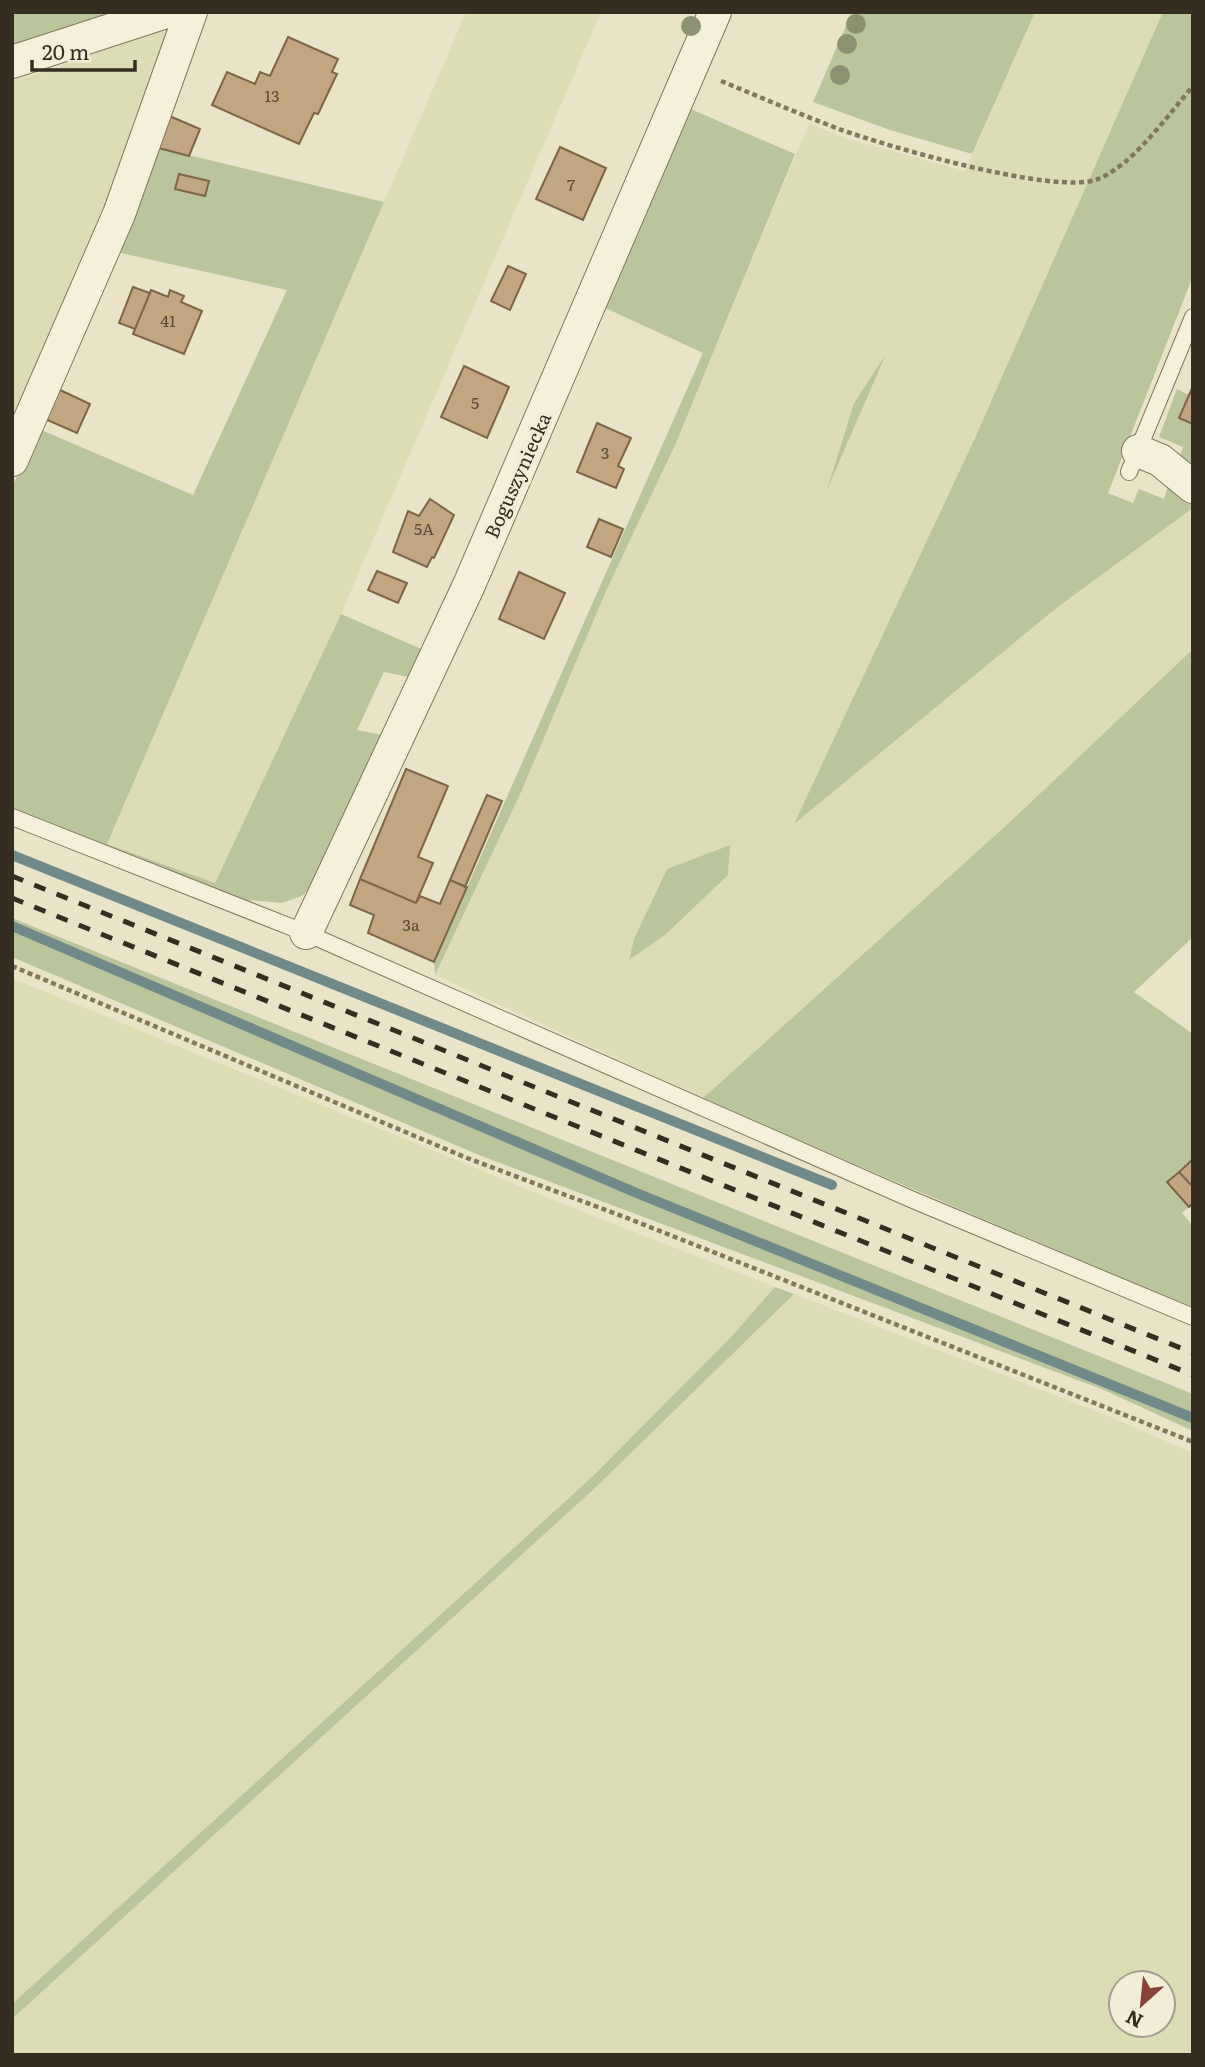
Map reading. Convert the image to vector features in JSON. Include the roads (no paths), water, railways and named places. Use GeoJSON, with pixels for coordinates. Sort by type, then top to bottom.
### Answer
{"type":"FeatureCollection","features":[{"type":"Feature","properties":{"kind":"street"},"geometry":{"type":"LineString","coordinates":[[12,62],[166,12]]}},
{"type":"Feature","properties":{"kind":"street"},"geometry":{"type":"LineString","coordinates":[[12,460],[119,214],[191,12]]}},
{"type":"Feature","properties":{"kind":"street","name":"Boguszyniecka"},"geometry":{"type":"LineString","coordinates":[[306,933],[469,585],[715,12]]}},
{"type":"Feature","properties":{"kind":"street"},"geometry":{"type":"LineString","coordinates":[[1134,462],[1160,460],[1193,487]]}},
{"type":"Feature","properties":{"kind":"lane"},"geometry":{"type":"LineString","coordinates":[[1134,462],[1193,317]]}},
{"type":"Feature","properties":{"kind":"lane"},"geometry":{"type":"LineString","coordinates":[[12,817],[306,933],[913,1200],[1193,1317]]}},
{"type":"Feature","properties":{"kind":"waterway"},"geometry":{"type":"LineString","coordinates":[[12,855],[832,1185]]}},
{"type":"Feature","properties":{"kind":"waterway"},"geometry":{"type":"LineString","coordinates":[[12,926],[639,1194],[1193,1418]]}},
{"type":"Feature","properties":{"kind":"railway"},"geometry":{"type":"LineString","coordinates":[[12,876],[1193,1353]]}},
{"type":"Feature","properties":{"kind":"railway"},"geometry":{"type":"LineString","coordinates":[[12,898],[1193,1375]]}}]}
